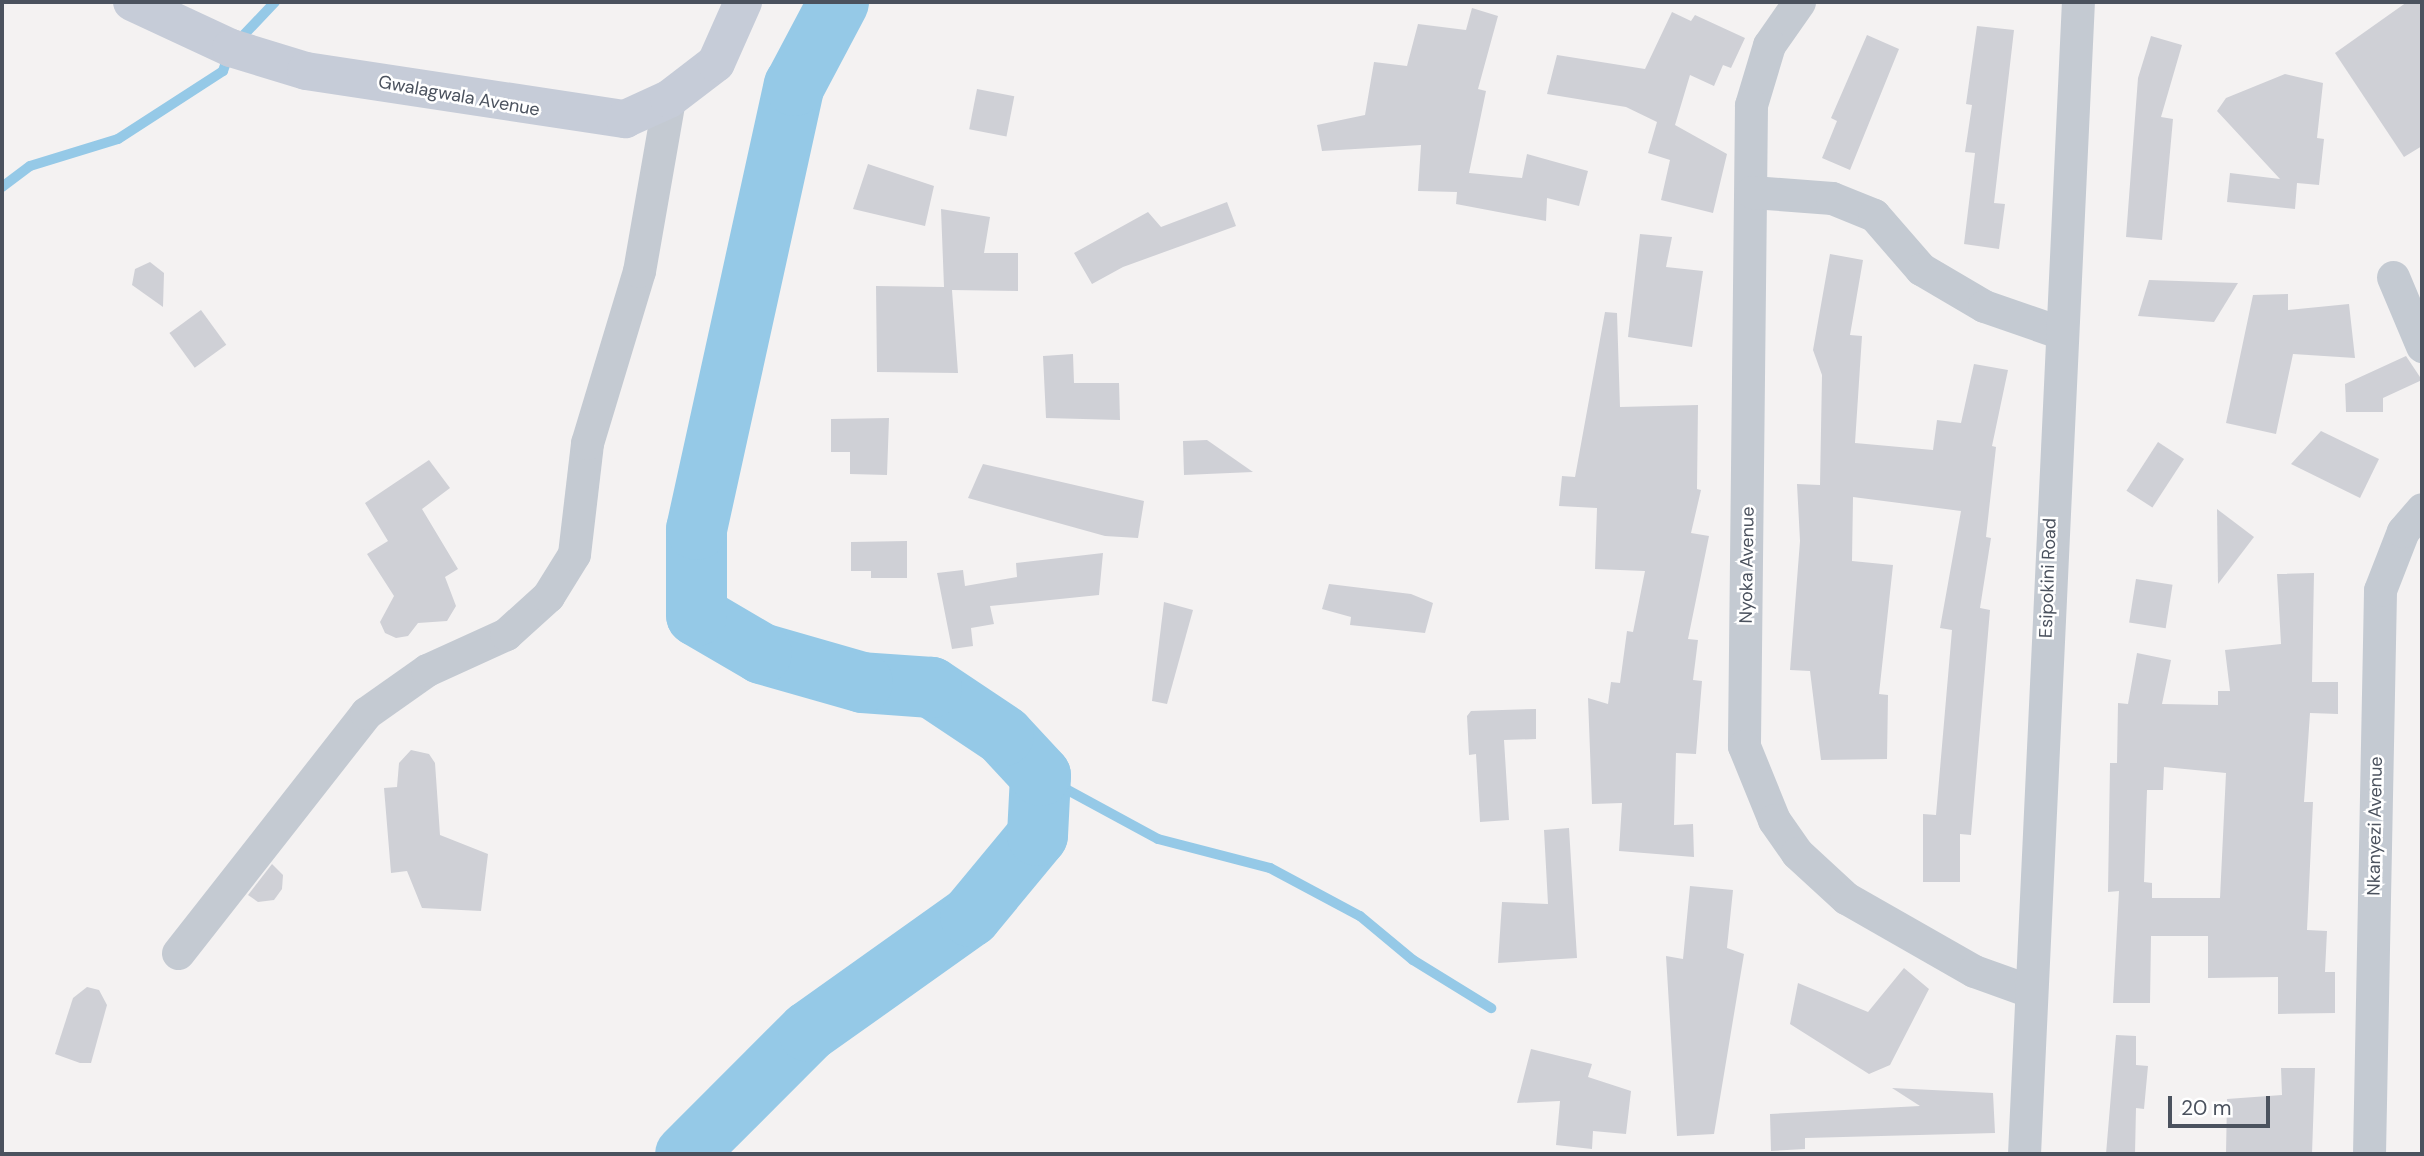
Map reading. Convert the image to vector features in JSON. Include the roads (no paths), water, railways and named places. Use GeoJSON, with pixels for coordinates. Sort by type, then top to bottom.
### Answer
{"type":"FeatureCollection","features":[{"type":"Feature","properties":{"kind":"street","name":"Gwalagwala Avenue"},"geometry":{"type":"LineString","coordinates":[[132,2],[231,48],[306,71],[573,116],[625,119],[669,99],[716,63],[743,2]]}},
{"type":"Feature","properties":{"kind":"street","name":"Nyoka Avenue"},"geometry":{"type":"LineString","coordinates":[[1798,2],[1769,45],[1751,105],[1744,746],[1757,786],[1797,853],[1846,898],[1974,971],[2031,991]]}},
{"type":"Feature","properties":{"kind":"street","name":"Esipokini Road"},"geometry":{"type":"LineString","coordinates":[[2024,1154],[2059,332],[2078,2]]}},
{"type":"Feature","properties":{"kind":"street"},"geometry":{"type":"LineString","coordinates":[[178,953],[366,713],[427,670],[506,634],[548,596],[573,554],[587,443],[639,271],[669,99]]}},
{"type":"Feature","properties":{"kind":"street"},"geometry":{"type":"LineString","coordinates":[[1752,192],[1832,198],[1863,210],[1885,222],[1921,269],[1984,306],[2059,332]]}},
{"type":"Feature","properties":{"kind":"street"},"geometry":{"type":"LineString","coordinates":[[2393,277],[2422,346]]}},
{"type":"Feature","properties":{"kind":"street","name":"Nkanyezi Avenue"},"geometry":{"type":"LineString","coordinates":[[2369,1154],[2380,590],[2403,531],[2422,509]]}},
{"type":"Feature","properties":{"kind":"waterway"},"geometry":{"type":"LineString","coordinates":[[238,41],[275,2]]}},
{"type":"Feature","properties":{"kind":"waterway"},"geometry":{"type":"LineString","coordinates":[[685,1154],[808,1031],[970,916],[1037,835],[1040,775],[1003,735],[931,687],[862,682],[761,653],[696,615],[696,529],[794,85],[838,2]]}},
{"type":"Feature","properties":{"kind":"waterway"},"geometry":{"type":"LineString","coordinates":[[2,187],[30,166],[118,139],[223,71],[229,54]]}},
{"type":"Feature","properties":{"kind":"waterway"},"geometry":{"type":"LineString","coordinates":[[1040,775],[1158,839],[1270,868],[1360,916],[1413,960],[1491,1008]]}}]}
